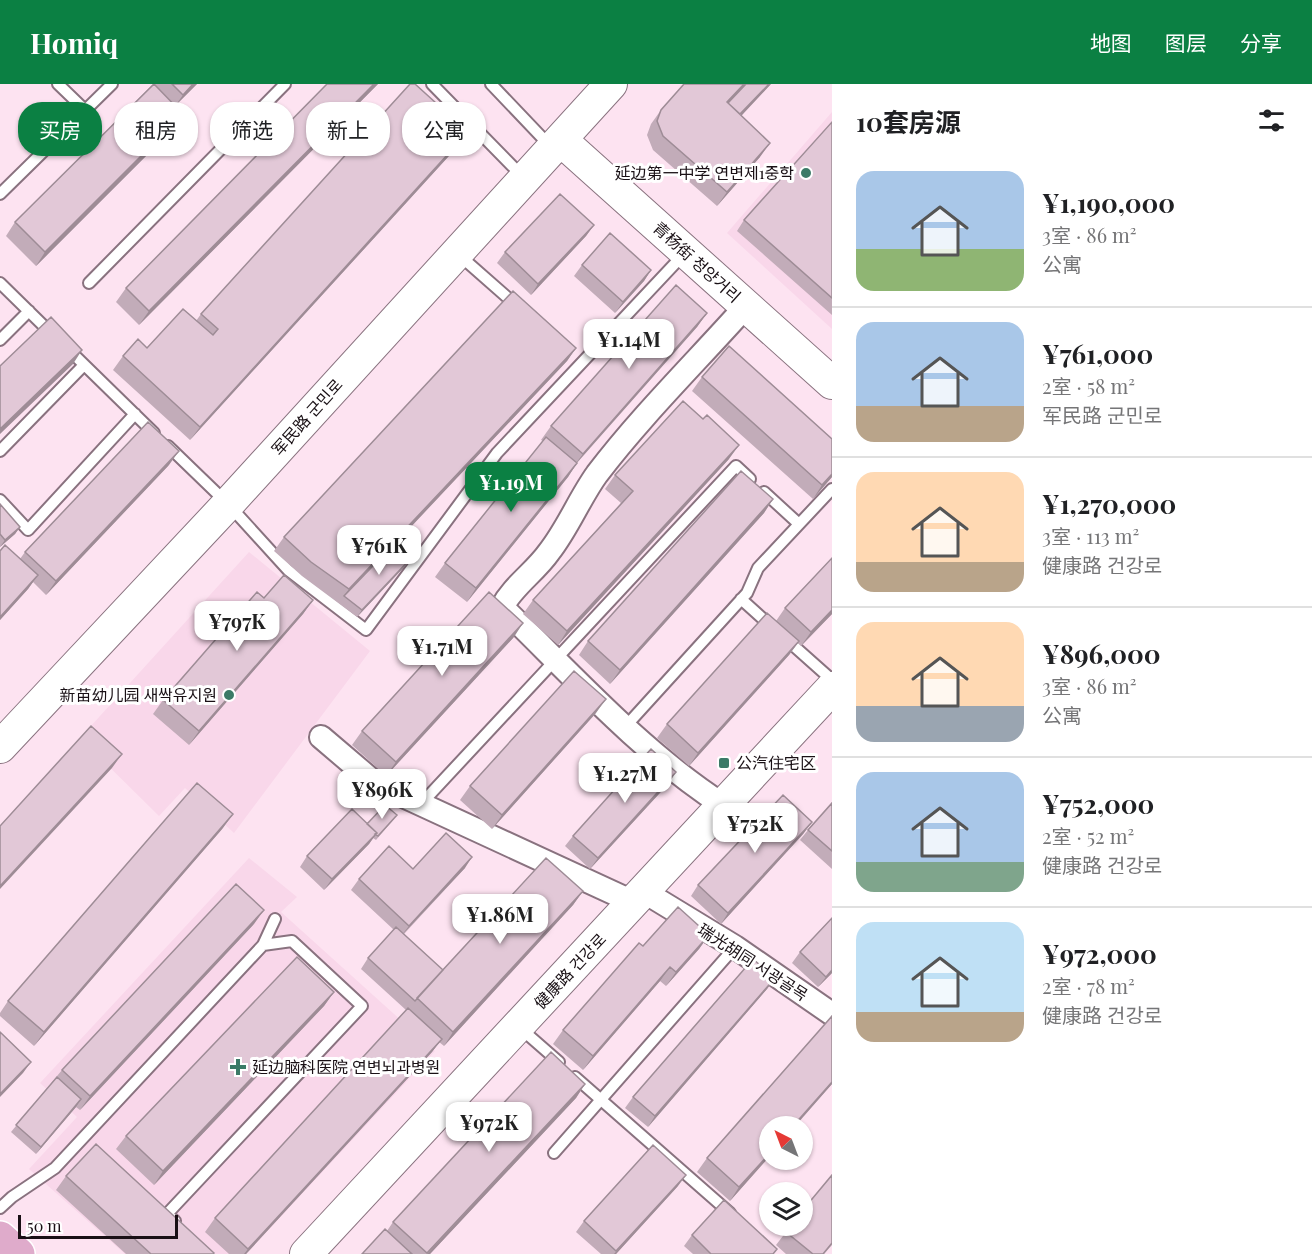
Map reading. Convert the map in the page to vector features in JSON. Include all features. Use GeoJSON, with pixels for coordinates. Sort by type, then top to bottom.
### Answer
{"type":"FeatureCollection","features":[{"type":"Feature","properties":{"kind":"main road"},"geometry":{"type":"LineString","coordinates":[[0,1238],[18,1254]]}},
{"type":"Feature","properties":{"kind":"street","name":"军民路 군민로"},"geometry":{"type":"LineString","coordinates":[[0,747],[228,504],[558,145],[611,84]]}},
{"type":"Feature","properties":{"kind":"street","name":"青杨街 청양거리"},"geometry":{"type":"LineString","coordinates":[[558,145],[686,252],[832,383]]}},
{"type":"Feature","properties":{"kind":"street"},"geometry":{"type":"LineString","coordinates":[[723,805],[692,784],[626,726],[502,607],[508,595],[533,572],[551,550],[572,511],[618,449],[746,306]]}},
{"type":"Feature","properties":{"kind":"street","name":"健康路 건강로"},"geometry":{"type":"LineString","coordinates":[[306,1254],[832,688]]}},
{"type":"Feature","properties":{"kind":"street","name":"瑞光胡同 서광골목"},"geometry":{"type":"LineString","coordinates":[[321,736],[375,783],[638,897],[735,947],[832,1014]]}},
{"type":"Feature","properties":{"kind":"lane"},"geometry":{"type":"LineString","coordinates":[[58,84],[77,102]]}},
{"type":"Feature","properties":{"kind":"lane"},"geometry":{"type":"LineString","coordinates":[[93,102],[112,84]]}},
{"type":"Feature","properties":{"kind":"lane"},"geometry":{"type":"LineString","coordinates":[[89,283],[285,84]]}},
{"type":"Feature","properties":{"kind":"lane"},"geometry":{"type":"LineString","coordinates":[[432,84],[526,180]]}},
{"type":"Feature","properties":{"kind":"lane"},"geometry":{"type":"LineString","coordinates":[[491,84],[558,145]]}},
{"type":"Feature","properties":{"kind":"lane"},"geometry":{"type":"LineString","coordinates":[[0,194],[38,156]]}},
{"type":"Feature","properties":{"kind":"lane"},"geometry":{"type":"LineString","coordinates":[[0,283],[228,504],[288,570],[366,630],[497,453],[686,252]]}},
{"type":"Feature","properties":{"kind":"lane"},"geometry":{"type":"LineString","coordinates":[[457,253],[529,315]]}},
{"type":"Feature","properties":{"kind":"lane"},"geometry":{"type":"LineString","coordinates":[[0,340],[29,311]]}},
{"type":"Feature","properties":{"kind":"lane"},"geometry":{"type":"LineString","coordinates":[[573,354],[582,362]]}},
{"type":"Feature","properties":{"kind":"lane"},"geometry":{"type":"LineString","coordinates":[[0,451],[84,365]]}},
{"type":"Feature","properties":{"kind":"lane"},"geometry":{"type":"LineString","coordinates":[[0,500],[28,530],[135,414]]}},
{"type":"Feature","properties":{"kind":"lane"},"geometry":{"type":"LineString","coordinates":[[421,804],[736,466],[799,524]]}},
{"type":"Feature","properties":{"kind":"lane"},"geometry":{"type":"LineString","coordinates":[[626,726],[741,599],[758,568],[832,489]]}},
{"type":"Feature","properties":{"kind":"lane"},"geometry":{"type":"LineString","coordinates":[[741,599],[832,680]]}},
{"type":"Feature","properties":{"kind":"lane"},"geometry":{"type":"LineString","coordinates":[[0,1208],[12,1197],[55,1168],[263,945],[275,919]]}},
{"type":"Feature","properties":{"kind":"lane"},"geometry":{"type":"LineString","coordinates":[[184,1230],[167,1214],[362,1006],[292,941],[263,945]]}},
{"type":"Feature","properties":{"kind":"lane"},"geometry":{"type":"LineString","coordinates":[[554,1153],[735,947]]}},
{"type":"Feature","properties":{"kind":"lane"},"geometry":{"type":"LineString","coordinates":[[519,1027],[742,1223]]}},
{"type":"Feature","properties":{"kind":"shaded area","name":"延边第一中学 연변제1중학"},"geometry":{"type":"Polygon","coordinates":[[[832,112],[832,329],[727,233],[832,112]]]}},
{"type":"Feature","properties":{"kind":"shaded area","name":"新苗幼儿园 새싹유지원"},"geometry":{"type":"Polygon","coordinates":[[[249,552],[370,651],[234,833],[185,788],[159,816],[80,738],[249,552]]]}},
{"type":"Feature","properties":{"kind":"shaded area","name":"延边脑科医院 연변뇌과병원"},"geometry":{"type":"Polygon","coordinates":[[[249,858],[297,897],[281,912],[435,1051],[246,1254],[125,1254],[29,1169],[77,1117],[40,1083],[249,858]]]}},
{"type":"Feature","properties":{"kind":"building"},"geometry":{"type":"Polygon","coordinates":[[[154,84],[171,102],[136,102],[154,84]]]}},
{"type":"Feature","properties":{"kind":"building"},"geometry":{"type":"Polygon","coordinates":[[[172,84],[193,84],[183,95],[172,84]]]}},
{"type":"Feature","properties":{"kind":"building"},"geometry":{"type":"Polygon","coordinates":[[[327,84],[374,84],[356,102],[309,102],[327,84]]]}},
{"type":"Feature","properties":{"kind":"building"},"geometry":{"type":"Polygon","coordinates":[[[410,84],[415,84],[435,102],[402,102],[402,156],[446,156],[200,427],[123,356],[138,339],[147,348],[183,309],[213,335],[218,329],[201,314],[345,156],[390,156],[390,106],[410,84]]]}},
{"type":"Feature","properties":{"kind":"building"},"geometry":{"type":"Polygon","coordinates":[[[684,84],[744,84],[727,102],[770,143],[727,192],[663,136],[657,121],[661,110],[684,84]]]}},
{"type":"Feature","properties":{"kind":"building"},"geometry":{"type":"Polygon","coordinates":[[[746,84],[769,84],[740,114],[728,103],[746,84]]]}},
{"type":"Feature","properties":{"kind":"building"},"geometry":{"type":"Polygon","coordinates":[[[306,105],[306,153],[149,311],[126,288],[256,156],[294,156],[294,117],[306,105]]]}},
{"type":"Feature","properties":{"kind":"building","name":"延边第一中学 연변제1중학"},"geometry":{"type":"Polygon","coordinates":[[[832,122],[832,298],[744,220],[832,122]]]}},
{"type":"Feature","properties":{"kind":"building"},"geometry":{"type":"Polygon","coordinates":[[[114,124],[114,156],[141,156],[45,252],[15,222],[81,156],[102,156],[102,136],[114,124]]]}},
{"type":"Feature","properties":{"kind":"building"},"geometry":{"type":"Polygon","coordinates":[[[560,194],[594,225],[538,284],[505,252],[560,194]]]}},
{"type":"Feature","properties":{"kind":"building"},"geometry":{"type":"Polygon","coordinates":[[[610,233],[651,270],[623,302],[582,265],[610,233]]]}},
{"type":"Feature","properties":{"kind":"building"},"geometry":{"type":"Polygon","coordinates":[[[676,285],[707,313],[583,454],[551,426],[676,285]]]}},
{"type":"Feature","properties":{"kind":"building"},"geometry":{"type":"Polygon","coordinates":[[[513,291],[576,348],[349,589],[311,562],[284,537],[513,291]]]}},
{"type":"Feature","properties":{"kind":"building"},"geometry":{"type":"Polygon","coordinates":[[[51,317],[82,350],[0,429],[0,366],[51,317]]]}},
{"type":"Feature","properties":{"kind":"building"},"geometry":{"type":"Polygon","coordinates":[[[729,346],[832,439],[832,474],[822,485],[702,377],[729,346]]]}},
{"type":"Feature","properties":{"kind":"building"},"geometry":{"type":"Polygon","coordinates":[[[683,401],[703,419],[707,415],[739,445],[567,631],[533,600],[633,491],[615,475],[683,401]]]}},
{"type":"Feature","properties":{"kind":"building"},"geometry":{"type":"Polygon","coordinates":[[[148,422],[179,451],[56,581],[25,552],[148,422]]]}},
{"type":"Feature","properties":{"kind":"building"},"geometry":{"type":"Polygon","coordinates":[[[546,437],[577,463],[476,588],[445,563],[546,437]]]}},
{"type":"Feature","properties":{"kind":"building"},"geometry":{"type":"Polygon","coordinates":[[[741,471],[773,499],[620,670],[588,641],[741,471]]]}},
{"type":"Feature","properties":{"kind":"building"},"geometry":{"type":"Polygon","coordinates":[[[0,504],[20,527],[5,540],[0,534],[0,504]]]}},
{"type":"Feature","properties":{"kind":"building"},"geometry":{"type":"Polygon","coordinates":[[[396,542],[413,556],[362,610],[344,596],[396,542]]]}},
{"type":"Feature","properties":{"kind":"building"},"geometry":{"type":"Polygon","coordinates":[[[5,545],[38,575],[0,617],[0,551],[5,545]]]}},
{"type":"Feature","properties":{"kind":"building"},"geometry":{"type":"Polygon","coordinates":[[[832,558],[832,610],[811,632],[785,608],[832,558]]]}},
{"type":"Feature","properties":{"kind":"building"},"geometry":{"type":"Polygon","coordinates":[[[284,575],[313,600],[199,731],[163,700],[257,592],[264,598],[284,575]]]}},
{"type":"Feature","properties":{"kind":"building"},"geometry":{"type":"Polygon","coordinates":[[[489,592],[523,623],[396,762],[362,731],[489,592]]]}},
{"type":"Feature","properties":{"kind":"building"},"geometry":{"type":"Polygon","coordinates":[[[767,613],[799,641],[698,753],[667,724],[767,613]]]}},
{"type":"Feature","properties":{"kind":"building"},"geometry":{"type":"Polygon","coordinates":[[[574,671],[606,699],[502,815],[470,786],[574,671]]]}},
{"type":"Feature","properties":{"kind":"building"},"geometry":{"type":"Polygon","coordinates":[[[91,726],[122,754],[0,886],[0,826],[91,726]]]}},
{"type":"Feature","properties":{"kind":"building"},"geometry":{"type":"Polygon","coordinates":[[[651,749],[676,772],[598,858],[573,836],[651,749]]]}},
{"type":"Feature","properties":{"kind":"building"},"geometry":{"type":"Polygon","coordinates":[[[197,783],[233,814],[44,1032],[8,1001],[197,783]]]}},
{"type":"Feature","properties":{"kind":"building"},"geometry":{"type":"Polygon","coordinates":[[[783,795],[812,822],[728,913],[698,885],[783,795]]]}},
{"type":"Feature","properties":{"kind":"building"},"geometry":{"type":"Polygon","coordinates":[[[832,803],[832,851],[808,830],[832,803]]]}},
{"type":"Feature","properties":{"kind":"building"},"geometry":{"type":"Polygon","coordinates":[[[385,805],[397,815],[378,836],[367,824],[385,805]]]}},
{"type":"Feature","properties":{"kind":"building"},"geometry":{"type":"Polygon","coordinates":[[[352,809],[377,833],[332,879],[307,856],[352,809]]]}},
{"type":"Feature","properties":{"kind":"building"},"geometry":{"type":"Polygon","coordinates":[[[446,833],[472,857],[409,926],[359,879],[389,846],[413,869],[446,833]]]}},
{"type":"Feature","properties":{"kind":"building"},"geometry":{"type":"Polygon","coordinates":[[[546,858],[583,891],[453,1032],[417,998],[546,858]]]}},
{"type":"Feature","properties":{"kind":"building"},"geometry":{"type":"Polygon","coordinates":[[[236,884],[264,910],[90,1096],[62,1070],[236,884]]]}},
{"type":"Feature","properties":{"kind":"building"},"geometry":{"type":"Polygon","coordinates":[[[678,907],[709,935],[676,972],[670,967],[593,1056],[563,1030],[639,943],[643,946],[678,907]]]}},
{"type":"Feature","properties":{"kind":"building"},"geometry":{"type":"Polygon","coordinates":[[[832,918],[832,970],[826,977],[800,952],[832,918]]]}},
{"type":"Feature","properties":{"kind":"building"},"geometry":{"type":"Polygon","coordinates":[[[396,927],[443,970],[415,1001],[368,958],[396,927]]]}},
{"type":"Feature","properties":{"kind":"building"},"geometry":{"type":"Polygon","coordinates":[[[297,957],[334,992],[163,1171],[126,1136],[297,957]]]}},
{"type":"Feature","properties":{"kind":"building"},"geometry":{"type":"Polygon","coordinates":[[[753,959],[775,978],[655,1116],[633,1097],[753,959]]]}},
{"type":"Feature","properties":{"kind":"building"},"geometry":{"type":"Polygon","coordinates":[[[408,1008],[442,1039],[248,1249],[215,1218],[408,1008]]]}},
{"type":"Feature","properties":{"kind":"building"},"geometry":{"type":"Polygon","coordinates":[[[832,1016],[832,1082],[802,1116],[759,1116],[759,1165],[739,1187],[707,1158],[832,1016]]]}},
{"type":"Feature","properties":{"kind":"building"},"geometry":{"type":"Polygon","coordinates":[[[0,1032],[31,1062],[0,1094],[0,1032]]]}},
{"type":"Feature","properties":{"kind":"building"},"geometry":{"type":"Polygon","coordinates":[[[551,1052],[585,1084],[427,1253],[393,1222],[551,1052]]]}},
{"type":"Feature","properties":{"kind":"building"},"geometry":{"type":"Polygon","coordinates":[[[57,1077],[81,1099],[41,1147],[16,1125],[57,1077]]]}},
{"type":"Feature","properties":{"kind":"building"},"geometry":{"type":"Polygon","coordinates":[[[96,1144],[214,1253],[151,1254],[66,1176],[96,1144]]]}},
{"type":"Feature","properties":{"kind":"building"},"geometry":{"type":"Polygon","coordinates":[[[653,1145],[686,1175],[616,1251],[584,1221],[653,1145]]]}},
{"type":"Feature","properties":{"kind":"building"},"geometry":{"type":"Polygon","coordinates":[[[832,1175],[832,1243],[823,1254],[813,1254],[791,1236],[813,1236],[813,1198],[832,1175]]]}},
{"type":"Feature","properties":{"kind":"building"},"geometry":{"type":"Polygon","coordinates":[[[724,1200],[759,1232],[759,1236],[763,1236],[777,1249],[773,1254],[711,1254],[692,1235],[724,1200]]]}},
{"type":"Feature","properties":{"kind":"building"},"geometry":{"type":"Polygon","coordinates":[[[385,1229],[412,1254],[362,1254],[385,1229]]]}},
{"type":"Feature","properties":{"kind":"place","name":"延边第一中学 연변제1중학"},"geometry":{"type":"Point","coordinates":[806,173]}},
{"type":"Feature","properties":{"kind":"place","name":"新苗幼儿园 새싹유지원"},"geometry":{"type":"Point","coordinates":[229,695]}},
{"type":"Feature","properties":{"kind":"place","name":"公汽住宅区"},"geometry":{"type":"Point","coordinates":[724,763]}},
{"type":"Feature","properties":{"kind":"place","name":"延边脑科医院 연변뇌과병원"},"geometry":{"type":"Point","coordinates":[238,1067]}}]}
